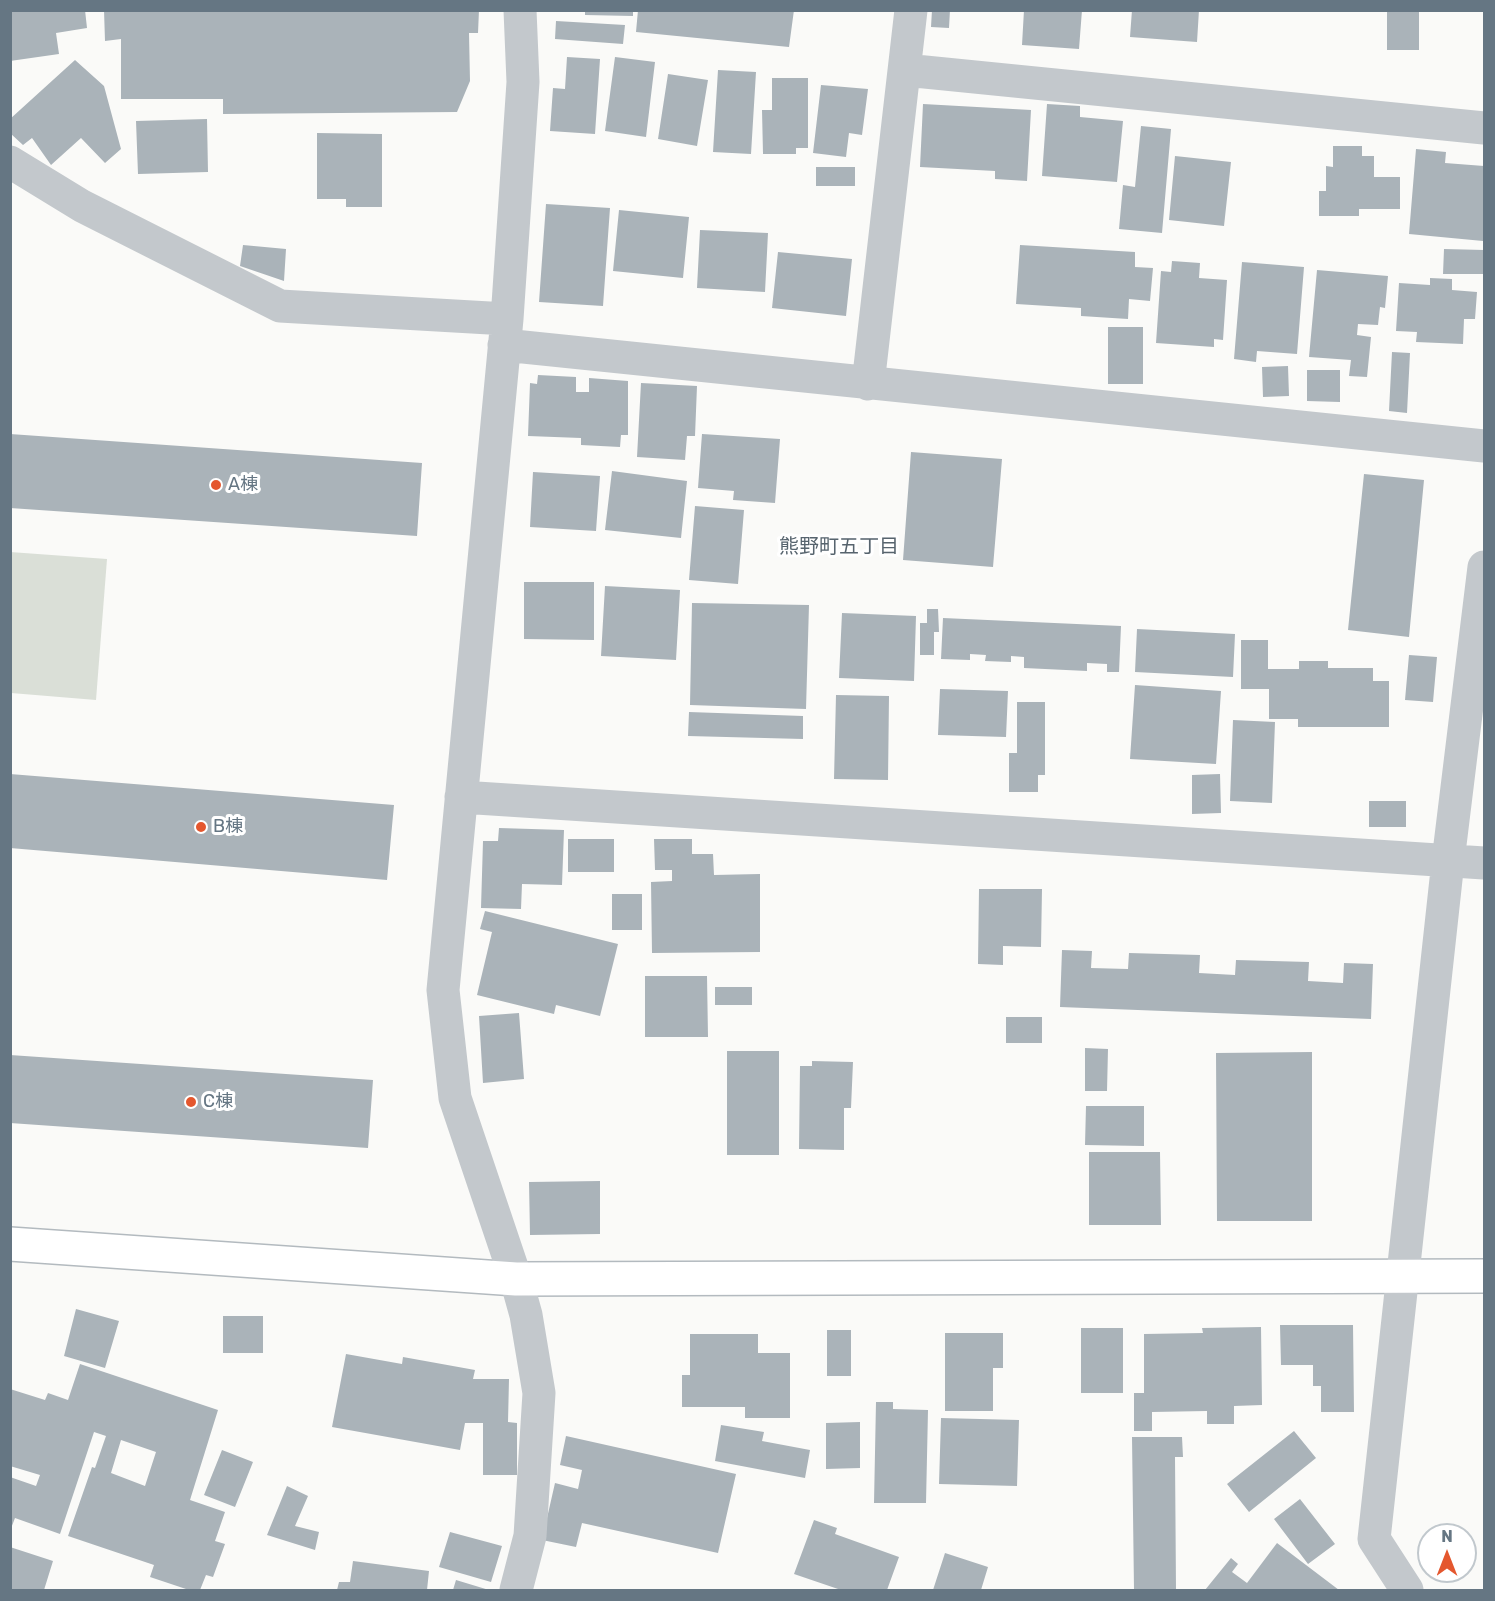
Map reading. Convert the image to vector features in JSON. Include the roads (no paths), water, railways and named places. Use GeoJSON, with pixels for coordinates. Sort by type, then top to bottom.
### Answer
{"type":"FeatureCollection","features":[{"type":"Feature","properties":{"kind":"street"},"geometry":{"type":"LineString","coordinates":[[516,1590],[530,1536],[538,1393],[526,1315],[516,1279],[455,1098],[443,990],[506,332],[523,81],[520,10]]}},
{"type":"Feature","properties":{"kind":"street"},"geometry":{"type":"LineString","coordinates":[[868,384],[911,10]]}},
{"type":"Feature","properties":{"kind":"street"},"geometry":{"type":"LineString","coordinates":[[905,70],[1485,128]]}},
{"type":"Feature","properties":{"kind":"street"},"geometry":{"type":"LineString","coordinates":[[10,162],[82,206],[280,306],[506,332],[868,384],[1485,446]]}},
{"type":"Feature","properties":{"kind":"street"},"geometry":{"type":"LineString","coordinates":[[1407,1590],[1374,1539],[1448,861],[1485,567]]}},
{"type":"Feature","properties":{"kind":"street"},"geometry":{"type":"LineString","coordinates":[[461,797],[1485,863]]}},
{"type":"Feature","properties":{"kind":"street"},"geometry":{"type":"LineString","coordinates":[[10,1245],[516,1279],[1485,1276]]}},
{"type":"Feature","properties":{"kind":"place","name":"A棟"},"geometry":{"type":"Point","coordinates":[216,485]}},
{"type":"Feature","properties":{"kind":"place","name":"B棟"},"geometry":{"type":"Point","coordinates":[201,827]}},
{"type":"Feature","properties":{"kind":"place","name":"C棟"},"geometry":{"type":"Point","coordinates":[191,1102]}},
{"type":"Feature","properties":{"kind":"district","name":"熊野町五丁目"},"geometry":{"type":"Point","coordinates":[839,547]}}]}
